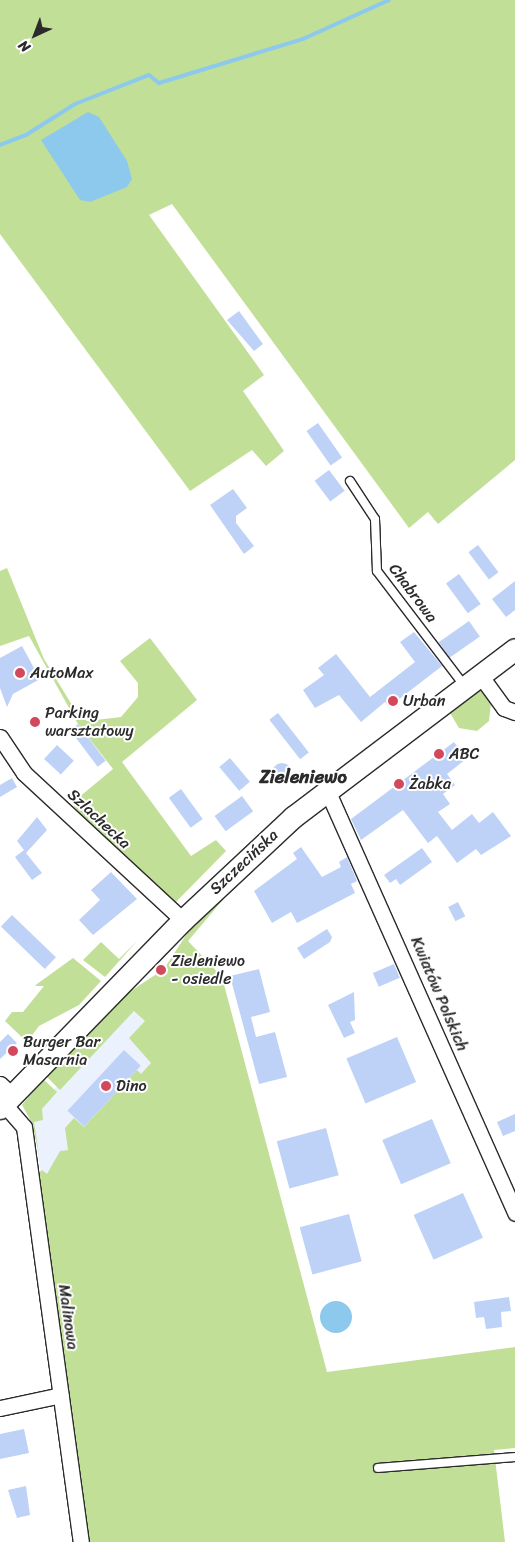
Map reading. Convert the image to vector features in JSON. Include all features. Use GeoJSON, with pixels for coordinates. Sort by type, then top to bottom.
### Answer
{"type":"FeatureCollection","features":[{"type":"Feature","properties":{"kind":"street","name":"Szczecińska"},"geometry":{"type":"LineString","coordinates":[[4,1098],[243,862],[327,790],[515,649]]}},
{"type":"Feature","properties":{"kind":"street"},"geometry":{"type":"LineString","coordinates":[[473,680],[504,708],[515,712]]}},
{"type":"Feature","properties":{"kind":"street","name":"Szlachecka"},"geometry":{"type":"LineString","coordinates":[[0,737],[24,773],[183,920]]}},
{"type":"Feature","properties":{"kind":"street","name":"Kwiatów Polskich"},"geometry":{"type":"LineString","coordinates":[[327,790],[515,1214]]}},
{"type":"Feature","properties":{"kind":"street","name":"Malinowa"},"geometry":{"type":"LineString","coordinates":[[4,1098],[24,1127],[82,1542]]}},
{"type":"Feature","properties":{"kind":"street"},"geometry":{"type":"LineString","coordinates":[[0,1408],[61,1395]]}},
{"type":"Feature","properties":{"kind":"lane","name":"Chabrowa"},"geometry":{"type":"LineString","coordinates":[[350,481],[375,519],[377,571],[473,680]]}},
{"type":"Feature","properties":{"kind":"lane"},"geometry":{"type":"LineString","coordinates":[[378,1468],[515,1457]]}},
{"type":"Feature","properties":{"kind":"shaded area"},"geometry":{"type":"Polygon","coordinates":[[[135,1010],[171,1044],[42,1183],[33,1119],[39,1104],[135,1010]]]}},
{"type":"Feature","properties":{"kind":"green space"},"geometry":{"type":"Polygon","coordinates":[[[0,0],[515,0],[515,460],[438,524],[428,512],[409,528],[172,204],[149,215],[264,375],[243,391],[284,451],[266,466],[252,450],[190,491],[0,234],[0,0]]]}},
{"type":"Feature","properties":{"kind":"green space"},"geometry":{"type":"Polygon","coordinates":[[[7,568],[44,659],[78,715],[87,721],[121,717],[138,697],[138,683],[120,661],[150,638],[197,700],[122,762],[191,856],[216,840],[226,851],[174,904],[82,819],[72,803],[113,769],[78,724],[29,636],[0,646],[0,571],[7,568]]]}},
{"type":"Feature","properties":{"kind":"green space"},"geometry":{"type":"Polygon","coordinates":[[[480,690],[491,703],[489,721],[477,731],[459,728],[450,713],[480,690]]]}},
{"type":"Feature","properties":{"kind":"green space"},"geometry":{"type":"Polygon","coordinates":[[[243,876],[188,941],[222,977],[327,1372],[515,1347],[515,1448],[494,1450],[505,1542],[89,1542],[37,1175],[42,1170],[47,1174],[60,1151],[68,1150],[65,1128],[74,1118],[84,1127],[137,1070],[141,1074],[151,1063],[129,1038],[145,1021],[134,1011],[60,1090],[46,1076],[128,993],[164,969],[190,929],[243,876]]]}},
{"type":"Feature","properties":{"kind":"green space"},"geometry":{"type":"Polygon","coordinates":[[[138,940],[105,977],[83,960],[101,942],[119,959],[138,940]]]}},
{"type":"Feature","properties":{"kind":"green space"},"geometry":{"type":"Polygon","coordinates":[[[73,958],[101,981],[79,1005],[39,1026],[27,1042],[5,1021],[12,1012],[23,1012],[44,986],[35,986],[73,958]]]}},
{"type":"Feature","properties":{"kind":"green space"},"geometry":{"type":"Polygon","coordinates":[[[43,1079],[57,1092],[42,1109],[43,1120],[34,1122],[39,1154],[32,1123],[22,1105],[43,1079]]]}},
{"type":"Feature","properties":{"kind":"water"},"geometry":{"type":"Polygon","coordinates":[[[88,112],[99,117],[127,161],[132,179],[127,187],[90,202],[80,200],[41,140],[88,112]]]}},
{"type":"Feature","properties":{"kind":"water"},"geometry":{"type":"Polygon","coordinates":[[[336,1301],[348,1305],[352,1317],[348,1329],[336,1333],[324,1329],[320,1317],[324,1305],[336,1301]]]}},
{"type":"Feature","properties":{"kind":"building"},"geometry":{"type":"Polygon","coordinates":[[[239,311],[263,344],[254,351],[227,320],[239,311]]]}},
{"type":"Feature","properties":{"kind":"building"},"geometry":{"type":"Polygon","coordinates":[[[318,423],[342,457],[331,465],[307,431],[318,423]]]}},
{"type":"Feature","properties":{"kind":"building"},"geometry":{"type":"Polygon","coordinates":[[[329,470],[345,491],[330,502],[315,481],[329,470]]]}},
{"type":"Feature","properties":{"kind":"building"},"geometry":{"type":"Polygon","coordinates":[[[233,489],[247,508],[236,516],[236,523],[254,546],[244,554],[210,505],[233,489]]]}},
{"type":"Feature","properties":{"kind":"building"},"geometry":{"type":"Polygon","coordinates":[[[478,545],[498,572],[489,579],[468,552],[478,545]]]}},
{"type":"Feature","properties":{"kind":"building"},"geometry":{"type":"Polygon","coordinates":[[[459,574],[481,604],[468,613],[446,583],[459,574]]]}},
{"type":"Feature","properties":{"kind":"building"},"geometry":{"type":"Polygon","coordinates":[[[515,581],[515,610],[506,617],[492,599],[515,581]]]}},
{"type":"Feature","properties":{"kind":"building"},"geometry":{"type":"Polygon","coordinates":[[[469,621],[480,637],[450,658],[439,642],[469,621]]]}},
{"type":"Feature","properties":{"kind":"building"},"geometry":{"type":"Polygon","coordinates":[[[414,632],[442,666],[389,707],[385,702],[361,722],[339,695],[315,708],[303,690],[324,675],[318,668],[336,654],[370,697],[415,662],[400,642],[414,632]]]}},
{"type":"Feature","properties":{"kind":"building","name":"AutoMax"},"geometry":{"type":"Polygon","coordinates":[[[22,646],[40,679],[13,694],[7,707],[0,688],[0,658],[22,646]]]}},
{"type":"Feature","properties":{"kind":"building"},"geometry":{"type":"Polygon","coordinates":[[[278,713],[309,752],[300,759],[269,720],[278,713]]]}},
{"type":"Feature","properties":{"kind":"building"},"geometry":{"type":"Polygon","coordinates":[[[78,724],[106,761],[98,767],[70,730],[78,724]]]}},
{"type":"Feature","properties":{"kind":"building"},"geometry":{"type":"Polygon","coordinates":[[[454,742],[466,759],[447,774],[455,785],[443,794],[450,804],[438,812],[452,830],[472,814],[479,823],[493,812],[511,836],[481,855],[476,849],[457,863],[437,836],[428,843],[403,810],[361,840],[351,819],[454,742]]]}},
{"type":"Feature","properties":{"kind":"building"},"geometry":{"type":"Polygon","coordinates":[[[57,745],[74,761],[61,775],[44,759],[57,745]]]}},
{"type":"Feature","properties":{"kind":"building"},"geometry":{"type":"Polygon","coordinates":[[[230,758],[250,782],[239,791],[219,767],[230,758]]]}},
{"type":"Feature","properties":{"kind":"building"},"geometry":{"type":"Polygon","coordinates":[[[278,763],[286,763],[292,769],[292,777],[286,783],[278,783],[272,777],[272,769],[278,763]]]}},
{"type":"Feature","properties":{"kind":"building"},"geometry":{"type":"Polygon","coordinates":[[[12,778],[17,787],[0,797],[0,785],[12,778]]]}},
{"type":"Feature","properties":{"kind":"building"},"geometry":{"type":"Polygon","coordinates":[[[181,789],[203,819],[191,828],[169,798],[181,789]]]}},
{"type":"Feature","properties":{"kind":"building"},"geometry":{"type":"Polygon","coordinates":[[[242,796],[253,811],[226,831],[214,816],[242,796]]]}},
{"type":"Feature","properties":{"kind":"building"},"geometry":{"type":"Polygon","coordinates":[[[37,817],[47,830],[26,853],[42,873],[32,880],[15,857],[24,850],[17,841],[37,817]]]}},
{"type":"Feature","properties":{"kind":"building"},"geometry":{"type":"Polygon","coordinates":[[[301,847],[322,877],[341,867],[339,862],[347,857],[357,881],[351,884],[355,893],[297,923],[291,912],[272,923],[254,891],[297,859],[293,853],[301,847]]]}},
{"type":"Feature","properties":{"kind":"building"},"geometry":{"type":"Polygon","coordinates":[[[422,848],[432,862],[400,885],[396,879],[390,883],[384,875],[422,848]]]}},
{"type":"Feature","properties":{"kind":"building"},"geometry":{"type":"Polygon","coordinates":[[[111,872],[137,899],[93,935],[79,920],[100,900],[91,890],[111,872]]]}},
{"type":"Feature","properties":{"kind":"building"},"geometry":{"type":"Polygon","coordinates":[[[458,902],[465,916],[455,921],[448,907],[458,902]]]}},
{"type":"Feature","properties":{"kind":"building"},"geometry":{"type":"Polygon","coordinates":[[[12,915],[56,957],[45,969],[1,927],[12,915]]]}},
{"type":"Feature","properties":{"kind":"building"},"geometry":{"type":"Polygon","coordinates":[[[327,929],[332,937],[330,942],[304,959],[297,948],[327,929]]]}},
{"type":"Feature","properties":{"kind":"building"},"geometry":{"type":"Polygon","coordinates":[[[394,964],[400,978],[379,987],[373,973],[394,964]]]}},
{"type":"Feature","properties":{"kind":"building"},"geometry":{"type":"Polygon","coordinates":[[[259,969],[270,1012],[251,1017],[256,1037],[275,1032],[287,1077],[259,1084],[230,976],[259,969]]]}},
{"type":"Feature","properties":{"kind":"building"},"geometry":{"type":"Polygon","coordinates":[[[354,992],[355,1020],[350,1022],[355,1033],[344,1038],[328,1005],[354,992]]]}},
{"type":"Feature","properties":{"kind":"building"},"geometry":{"type":"Polygon","coordinates":[[[8,1034],[17,1043],[0,1059],[0,1042],[8,1034]]]}},
{"type":"Feature","properties":{"kind":"building"},"geometry":{"type":"Polygon","coordinates":[[[397,1037],[416,1082],[366,1104],[346,1058],[397,1037]]]}},
{"type":"Feature","properties":{"kind":"building","name":"Dino"},"geometry":{"type":"Polygon","coordinates":[[[124,1050],[141,1066],[84,1126],[67,1111],[124,1050]]]}},
{"type":"Feature","properties":{"kind":"building"},"geometry":{"type":"Polygon","coordinates":[[[515,1114],[515,1131],[503,1136],[497,1122],[515,1114]]]}},
{"type":"Feature","properties":{"kind":"building"},"geometry":{"type":"Polygon","coordinates":[[[432,1119],[451,1163],[401,1184],[382,1140],[432,1119]]]}},
{"type":"Feature","properties":{"kind":"building"},"geometry":{"type":"Polygon","coordinates":[[[326,1128],[339,1175],[289,1189],[277,1141],[326,1128]]]}},
{"type":"Feature","properties":{"kind":"building"},"geometry":{"type":"Polygon","coordinates":[[[463,1193],[483,1238],[434,1260],[414,1215],[463,1193]]]}},
{"type":"Feature","properties":{"kind":"building"},"geometry":{"type":"Polygon","coordinates":[[[349,1214],[362,1261],[312,1275],[300,1227],[349,1214]]]}},
{"type":"Feature","properties":{"kind":"building"},"geometry":{"type":"Polygon","coordinates":[[[509,1297],[511,1311],[501,1312],[502,1327],[486,1329],[484,1317],[476,1318],[474,1302],[509,1297]]]}},
{"type":"Feature","properties":{"kind":"building"},"geometry":{"type":"Polygon","coordinates":[[[24,1429],[29,1453],[0,1459],[0,1434],[24,1429]]]}},
{"type":"Feature","properties":{"kind":"building"},"geometry":{"type":"Polygon","coordinates":[[[26,1486],[30,1515],[17,1518],[8,1490],[26,1486]]]}},
{"type":"Feature","properties":{"kind":"waterway"},"geometry":{"type":"LineString","coordinates":[[0,145],[26,135],[75,104],[149,75],[159,83],[303,39],[389,0]]}},
{"type":"Feature","properties":{"kind":"place","name":"AutoMax"},"geometry":{"type":"Point","coordinates":[20,673]}},
{"type":"Feature","properties":{"kind":"place","name":"Urban"},"geometry":{"type":"Point","coordinates":[393,701]}},
{"type":"Feature","properties":{"kind":"place","name":"Parking warsztatowy"},"geometry":{"type":"Point","coordinates":[35,722]}},
{"type":"Feature","properties":{"kind":"place","name":"ABC"},"geometry":{"type":"Point","coordinates":[439,754]}},
{"type":"Feature","properties":{"kind":"place","name":"Żabka"},"geometry":{"type":"Point","coordinates":[399,784]}},
{"type":"Feature","properties":{"kind":"place","name":"Zieleniewo - osiedle"},"geometry":{"type":"Point","coordinates":[161,970]}},
{"type":"Feature","properties":{"kind":"place","name":"Burger Bar Masarnia"},"geometry":{"type":"Point","coordinates":[13,1051]}},
{"type":"Feature","properties":{"kind":"place","name":"Dino"},"geometry":{"type":"Point","coordinates":[106,1086]}},
{"type":"Feature","properties":{"kind":"district","name":"Zieleniewo"},"geometry":{"type":"Point","coordinates":[303,777]}}]}
